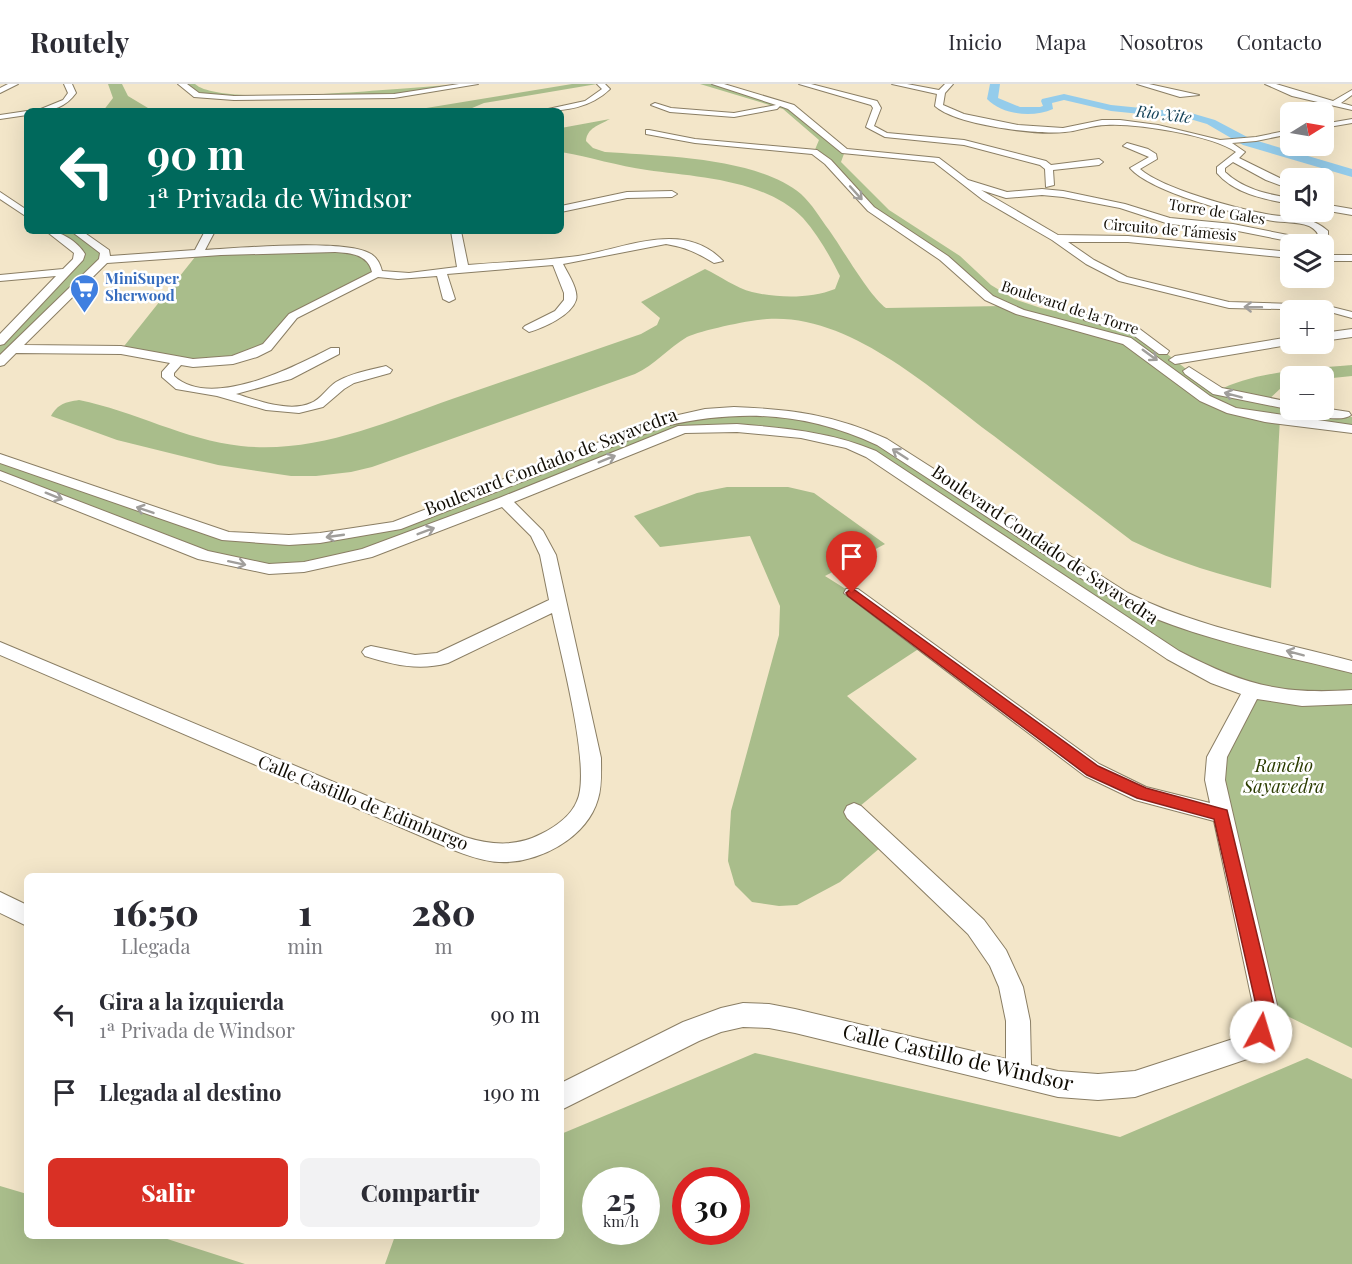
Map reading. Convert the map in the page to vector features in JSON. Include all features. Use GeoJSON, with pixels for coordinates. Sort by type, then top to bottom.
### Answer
{"type":"FeatureCollection","features":[{"type":"Feature","properties":{"kind":"street"},"geometry":{"type":"LineString","coordinates":[[0,91],[14,84]]}},
{"type":"Feature","properties":{"kind":"street"},"geometry":{"type":"LineString","coordinates":[[49,108],[66,102],[72,93],[68,84]]}},
{"type":"Feature","properties":{"kind":"street"},"geometry":{"type":"LineString","coordinates":[[182,84],[197,95],[224,98],[374,94],[474,84]]}},
{"type":"Feature","properties":{"kind":"street"},"geometry":{"type":"LineString","coordinates":[[195,84],[213,93],[374,94]]}},
{"type":"Feature","properties":{"kind":"street"},"geometry":{"type":"LineString","coordinates":[[432,88],[448,84]]}},
{"type":"Feature","properties":{"kind":"street"},"geometry":{"type":"LineString","coordinates":[[559,108],[590,102],[606,89],[601,84]]}},
{"type":"Feature","properties":{"kind":"street"},"geometry":{"type":"LineString","coordinates":[[803,84],[874,103],[877,108],[870,128],[885,135],[964,143],[1033,159],[1049,168],[1100,162]]}},
{"type":"Feature","properties":{"kind":"street"},"geometry":{"type":"LineString","coordinates":[[896,84],[945,88],[939,106],[944,110],[1027,128],[1065,130],[1109,122],[1170,129],[1209,140],[1245,142],[1280,134]]}},
{"type":"Feature","properties":{"kind":"street"},"geometry":{"type":"LineString","coordinates":[[1141,84],[1180,95],[1195,95]]}},
{"type":"Feature","properties":{"kind":"street"},"geometry":{"type":"LineString","coordinates":[[1269,84],[1328,102]]}},
{"type":"Feature","properties":{"kind":"street","name":"Boulevard de la Torre"},"geometry":{"type":"LineString","coordinates":[[713,85],[787,112],[871,209],[944,258],[988,298],[1020,312],[1127,341],[1142,349],[1210,402],[1231,411],[1280,407]]}},
{"type":"Feature","properties":{"kind":"street","name":"Boulevard de la Torre"},"geometry":{"type":"LineString","coordinates":[[713,85],[792,107],[834,141],[843,156],[889,210],[960,256],[1002,293],[1028,305],[1133,329],[1205,384],[1218,391],[1265,409],[1352,429]]}},
{"type":"Feature","properties":{"kind":"street"},"geometry":{"type":"LineString","coordinates":[[1334,104],[1352,93]]}},
{"type":"Feature","properties":{"kind":"street"},"geometry":{"type":"LineString","coordinates":[[1334,104],[1352,108]]}},
{"type":"Feature","properties":{"kind":"street"},"geometry":{"type":"LineString","coordinates":[[655,105],[670,110],[734,115],[777,107]]}},
{"type":"Feature","properties":{"kind":"street"},"geometry":{"type":"LineString","coordinates":[[0,117],[24,113]]}},
{"type":"Feature","properties":{"kind":"street"},"geometry":{"type":"LineString","coordinates":[[1334,124],[1352,121]]}},
{"type":"Feature","properties":{"kind":"street"},"geometry":{"type":"LineString","coordinates":[[649,132],[695,141],[816,145],[834,141]]}},
{"type":"Feature","properties":{"kind":"street"},"geometry":{"type":"LineString","coordinates":[[1245,142],[1241,152],[1221,167],[1221,173],[1226,179],[1246,190],[1280,198]]}},
{"type":"Feature","properties":{"kind":"street","name":"Torre de Gales"},"geometry":{"type":"LineString","coordinates":[[1046,188],[1063,194],[1122,206],[1169,221],[1224,226],[1293,239],[1323,237],[1322,230],[1306,222],[1260,216],[1147,178],[1134,168],[1153,159],[1153,156],[1127,146]]}},
{"type":"Feature","properties":{"kind":"street"},"geometry":{"type":"LineString","coordinates":[[828,162],[843,156],[936,160],[1000,207],[1056,238],[1090,262],[1123,279],[1211,302],[1245,307],[1324,308],[1352,315]]}},
{"type":"Feature","properties":{"kind":"street"},"geometry":{"type":"LineString","coordinates":[[1234,159],[1280,182]]}},
{"type":"Feature","properties":{"kind":"street"},"geometry":{"type":"LineString","coordinates":[[966,182],[1006,195],[1046,188],[1049,168]]}},
{"type":"Feature","properties":{"kind":"street"},"geometry":{"type":"LineString","coordinates":[[0,184],[13,191]]}},
{"type":"Feature","properties":{"kind":"street"},"geometry":{"type":"LineString","coordinates":[[564,208],[627,195],[672,194]]}},
{"type":"Feature","properties":{"kind":"street"},"geometry":{"type":"LineString","coordinates":[[0,195],[24,212]]}},
{"type":"Feature","properties":{"kind":"street"},"geometry":{"type":"LineString","coordinates":[[1000,207],[1006,195]]}},
{"type":"Feature","properties":{"kind":"street"},"geometry":{"type":"LineString","coordinates":[[1334,209],[1352,212]]}},
{"type":"Feature","properties":{"kind":"street"},"geometry":{"type":"LineString","coordinates":[[55,234],[80,254]]}},
{"type":"Feature","properties":{"kind":"street"},"geometry":{"type":"LineString","coordinates":[[79,234],[102,255]]}},
{"type":"Feature","properties":{"kind":"street"},"geometry":{"type":"LineString","coordinates":[[199,252],[208,234]]}},
{"type":"Feature","properties":{"kind":"street"},"geometry":{"type":"LineString","coordinates":[[457,234],[463,269]]}},
{"type":"Feature","properties":{"kind":"street","name":"Circuito de Támesis"},"geometry":{"type":"LineString","coordinates":[[1056,238],[1084,241],[1116,239],[1280,254]]}},
{"type":"Feature","properties":{"kind":"street"},"geometry":{"type":"LineString","coordinates":[[324,299],[405,277],[463,269],[577,259],[650,242],[669,240],[686,244],[718,261]]}},
{"type":"Feature","properties":{"kind":"street"},"geometry":{"type":"LineString","coordinates":[[1084,241],[1090,262]]}},
{"type":"Feature","properties":{"kind":"street"},"geometry":{"type":"LineString","coordinates":[[0,341],[68,272],[80,254],[89,250],[102,255],[347,250],[368,257],[374,262],[377,273]]}},
{"type":"Feature","properties":{"kind":"street"},"geometry":{"type":"LineString","coordinates":[[0,362],[102,255]]}},
{"type":"Feature","properties":{"kind":"street"},"geometry":{"type":"LineString","coordinates":[[1334,258],[1352,258]]}},
{"type":"Feature","properties":{"kind":"street"},"geometry":{"type":"LineString","coordinates":[[543,263],[558,266],[577,259]]}},
{"type":"Feature","properties":{"kind":"street"},"geometry":{"type":"LineString","coordinates":[[529,328],[559,313],[570,300],[570,293],[558,266]]}},
{"type":"Feature","properties":{"kind":"street"},"geometry":{"type":"LineString","coordinates":[[0,278],[68,272]]}},
{"type":"Feature","properties":{"kind":"street"},"geometry":{"type":"LineString","coordinates":[[441,272],[449,299]]}},
{"type":"Feature","properties":{"kind":"street"},"geometry":{"type":"LineString","coordinates":[[14,348],[120,350],[178,362],[211,363],[253,354],[267,347],[293,316],[377,273],[405,277]]}},
{"type":"Feature","properties":{"kind":"street"},"geometry":{"type":"LineString","coordinates":[[33,309],[51,310]]}},
{"type":"Feature","properties":{"kind":"street"},"geometry":{"type":"LineString","coordinates":[[1334,335],[1352,333]]}},
{"type":"Feature","properties":{"kind":"street"},"geometry":{"type":"LineString","coordinates":[[1175,360],[1280,342]]}},
{"type":"Feature","properties":{"kind":"street"},"geometry":{"type":"LineString","coordinates":[[222,393],[287,376],[335,351]]}},
{"type":"Feature","properties":{"kind":"street"},"geometry":{"type":"LineString","coordinates":[[178,362],[168,372],[172,381],[186,388],[222,393],[266,405],[307,408],[317,405],[339,386],[349,381],[386,370]]}},
{"type":"Feature","properties":{"kind":"street","name":"Boulevard Condado de Sayavedra"},"geometry":{"type":"LineString","coordinates":[[0,458],[228,537],[289,540],[396,526],[661,423],[705,413],[769,412],[831,423],[858,431],[882,442],[1122,597],[1154,613],[1349,670]]}},
{"type":"Feature","properties":{"kind":"street"},"geometry":{"type":"LineString","coordinates":[[698,428],[699,418],[705,413]]}},
{"type":"Feature","properties":{"kind":"street"},"geometry":{"type":"LineString","coordinates":[[1334,414],[1352,417]]}},
{"type":"Feature","properties":{"kind":"street"},"geometry":{"type":"LineString","coordinates":[[826,439],[831,435],[831,423]]}},
{"type":"Feature","properties":{"kind":"street","name":"Boulevard Condado de Sayavedra"},"geometry":{"type":"LineString","coordinates":[[0,475],[204,555],[269,569],[323,564],[366,553],[504,501],[669,434],[698,428],[765,430],[826,439],[850,445],[881,460],[1173,655],[1199,669],[1251,692],[1286,699],[1316,701],[1352,698]]}},
{"type":"Feature","properties":{"kind":"street","name":"Calle Castillo de Edimburgo"},"geometry":{"type":"LineString","coordinates":[[0,648],[417,827],[482,851],[508,853],[537,846],[574,821],[586,805],[591,787],[591,758],[552,569],[538,534],[504,501]]}},
{"type":"Feature","properties":{"kind":"street"},"geometry":{"type":"LineString","coordinates":[[360,532],[368,538],[370,544],[366,553]]}},
{"type":"Feature","properties":{"kind":"street"},"geometry":{"type":"LineString","coordinates":[[204,555],[215,542],[228,537]]}},
{"type":"Feature","properties":{"kind":"street"},"geometry":{"type":"LineString","coordinates":[[852,593],[1092,770],[1142,794],[1221,814]]}},
{"type":"Feature","properties":{"kind":"street"},"geometry":{"type":"LineString","coordinates":[[371,652],[410,663],[426,663],[442,658],[558,603]]}},
{"type":"Feature","properties":{"kind":"street"},"geometry":{"type":"LineString","coordinates":[[1173,655],[1167,641],[1172,629],[1186,624]]}},
{"type":"Feature","properties":{"kind":"street","name":"Calle Castillo de Windsor"},"geometry":{"type":"LineString","coordinates":[[564,1095],[692,1031],[721,1020],[743,1015],[769,1016],[795,1021],[1058,1084],[1098,1087],[1135,1084],[1246,1047],[1261,1032],[1265,1005],[1215,780],[1217,757],[1251,692]]}},
{"type":"Feature","properties":{"kind":"street"},"geometry":{"type":"LineString","coordinates":[[854,812],[976,927],[998,958],[1011,987],[1018,1021],[1018,1074]]}},
{"type":"Feature","properties":{"kind":"street"},"geometry":{"type":"LineString","coordinates":[[0,902],[24,914]]}},
{"type":"Feature","properties":{"kind":"green space"},"geometry":{"type":"Polygon","coordinates":[[[108,84],[122,84],[128,96],[148,108],[105,108],[113,98],[108,84]]]}},
{"type":"Feature","properties":{"kind":"green space"},"geometry":{"type":"Polygon","coordinates":[[[182,84],[195,84],[213,91],[244,95],[283,95],[474,84],[394,96],[234,98],[204,96],[182,84]]]}},
{"type":"Feature","properties":{"kind":"green space"},"geometry":{"type":"Polygon","coordinates":[[[572,84],[597,84],[484,103],[472,108],[426,108],[572,84]]]}},
{"type":"Feature","properties":{"kind":"green space"},"geometry":{"type":"Polygon","coordinates":[[[700,84],[716,84],[777,101],[845,151],[841,162],[889,210],[960,256],[991,285],[1014,299],[1041,308],[1119,324],[1142,334],[1205,384],[1280,407],[1280,418],[1246,413],[1003,306],[953,265],[878,214],[814,152],[819,140],[783,109],[700,84]]]}},
{"type":"Feature","properties":{"kind":"green space"},"geometry":{"type":"Polygon","coordinates":[[[610,119],[594,127],[589,133],[586,141],[593,148],[605,152],[680,157],[760,172],[782,182],[809,202],[864,283],[886,308],[1003,306],[1127,341],[1219,406],[1280,418],[1271,588],[1183,562],[1132,541],[917,377],[859,341],[829,328],[798,320],[759,320],[694,334],[680,341],[649,366],[635,374],[372,467],[351,472],[291,476],[218,465],[117,440],[51,416],[62,404],[79,400],[220,443],[268,447],[322,441],[375,427],[641,334],[657,325],[660,318],[641,302],[705,269],[740,288],[762,294],[804,296],[835,289],[840,276],[814,231],[787,205],[769,195],[729,182],[636,168],[564,153],[564,127],[610,119]]]}},
{"type":"Feature","properties":{"kind":"green space"},"geometry":{"type":"Polygon","coordinates":[[[55,234],[80,234],[106,255],[0,362],[0,341],[75,265],[74,248],[55,234]]]}},
{"type":"Feature","properties":{"kind":"green space"},"geometry":{"type":"Polygon","coordinates":[[[334,250],[360,253],[377,273],[304,309],[267,347],[211,363],[121,350],[199,252],[334,250]]]}},
{"type":"Feature","properties":{"kind":"green space"},"geometry":{"type":"Polygon","coordinates":[[[1352,365],[1352,376],[1334,378],[1334,367],[1352,365]]]}},
{"type":"Feature","properties":{"kind":"green space"},"geometry":{"type":"Polygon","coordinates":[[[1280,373],[1280,389],[1266,402],[1218,391],[1248,379],[1280,373]]]}},
{"type":"Feature","properties":{"kind":"green space","name":"Rancho Sayavedra"},"geometry":{"type":"Polygon","coordinates":[[[761,411],[858,431],[1154,613],[1352,667],[1352,1048],[1265,1005],[1215,780],[1251,692],[1228,683],[891,467],[826,439],[698,427],[333,562],[244,565],[0,475],[0,458],[227,537],[262,540],[379,530],[661,423],[761,411]]]}},
{"type":"Feature","properties":{"kind":"green space"},"geometry":{"type":"Polygon","coordinates":[[[1334,414],[1352,417],[1352,429],[1292,420],[1334,420],[1334,414]]]}},
{"type":"Feature","properties":{"kind":"green space"},"geometry":{"type":"Polygon","coordinates":[[[727,487],[788,487],[814,493],[885,544],[825,576],[852,593],[923,646],[847,696],[917,759],[854,811],[887,842],[840,882],[797,905],[779,906],[752,902],[735,885],[728,861],[731,811],[779,635],[780,606],[750,536],[660,547],[634,516],[697,493],[727,487]]]}},
{"type":"Feature","properties":{"kind":"green space"},"geometry":{"type":"Polygon","coordinates":[[[755,1053],[1120,1137],[1307,1058],[1352,1079],[1352,1264],[385,1264],[394,1239],[564,1239],[564,1133],[755,1053]]]}},
{"type":"Feature","properties":{"kind":"green space"},"geometry":{"type":"Polygon","coordinates":[[[0,1186],[24,1193],[24,1239],[167,1239],[245,1264],[0,1264],[0,1186]]]}},
{"type":"Feature","properties":{"kind":"waterway","name":"Rio Xite"},"geometry":{"type":"LineString","coordinates":[[995,84],[992,99],[1011,108],[1028,111],[1043,110],[1049,107],[1046,101],[1064,97],[1111,108],[1191,116],[1211,122],[1247,142],[1352,173]]}},
{"type":"Feature","properties":{"kind":"place","name":"MiniSuper Sherwood"},"geometry":{"type":"Point","coordinates":[84,314]}},
{"type":"Feature","properties":{"kind":"route"},"geometry":{"type":"LineString","coordinates":[[852,593],[1092,770],[1142,794],[1221,814],[1265,1005],[1261,1032]]}}]}
